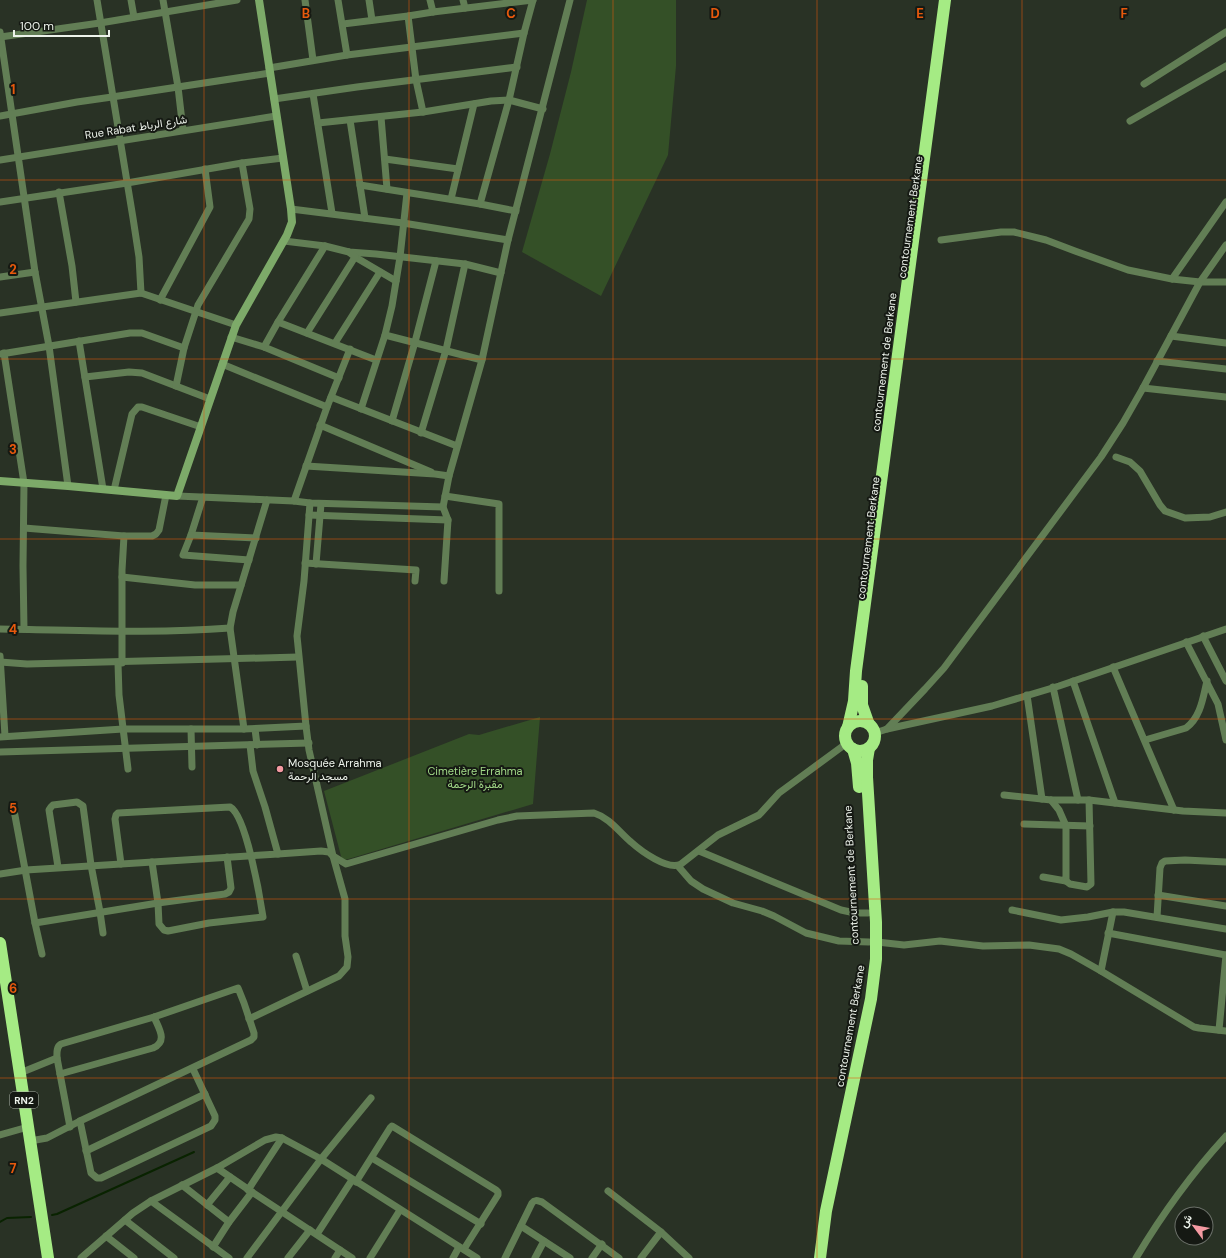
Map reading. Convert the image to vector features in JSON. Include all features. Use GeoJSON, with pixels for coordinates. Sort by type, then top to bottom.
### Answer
{"type":"FeatureCollection","features":[{"type":"Feature","properties":{"kind":"highway","name":"contournement de Berkane"},"geometry":{"type":"LineString","coordinates":[[848,727],[854,702],[858,656],[945,0]]}},
{"type":"Feature","properties":{"kind":"highway","name":"contournement Berkane"},"geometry":{"type":"LineString","coordinates":[[868,722],[863,711],[862,700],[864,672],[953,0]]}},
{"type":"Feature","properties":{"kind":"highway"},"geometry":{"type":"LineString","coordinates":[[859,720],[868,722],[875,733],[874,741],[869,748],[861,751],[850,746],[845,735],[848,727],[855,721],[859,720]]}},
{"type":"Feature","properties":{"kind":"highway","name":"contournement de Berkane"},"geometry":{"type":"LineString","coordinates":[[812,1258],[818,1210],[863,997],[873,942],[868,913],[858,770],[850,746]]}},
{"type":"Feature","properties":{"kind":"highway","name":"contournement Berkane"},"geometry":{"type":"LineString","coordinates":[[820,1258],[826,1211],[871,999],[875,973],[873,942],[876,911],[867,777],[869,748]]}},
{"type":"Feature","properties":{"kind":"highway","name":"RN2"},"geometry":{"type":"LineString","coordinates":[[0,943],[20,1073],[24,1128],[40,1258]]}},
{"type":"Feature","properties":{"kind":"highway","name":"RN2"},"geometry":{"type":"LineString","coordinates":[[0,996],[24,1128],[30,1141],[48,1258]]}},
{"type":"Feature","properties":{"kind":"street"},"geometry":{"type":"LineString","coordinates":[[97,0],[139,257],[141,293]]}},
{"type":"Feature","properties":{"kind":"street"},"geometry":{"type":"LineString","coordinates":[[131,0],[134,17]]}},
{"type":"Feature","properties":{"kind":"street"},"geometry":{"type":"LineString","coordinates":[[163,0],[178,87],[183,130]]}},
{"type":"Feature","properties":{"kind":"street"},"geometry":{"type":"LineString","coordinates":[[68,486],[49,346],[35,272],[12,114],[3,77],[0,35],[100,23],[237,0]]}},
{"type":"Feature","properties":{"kind":"street"},"geometry":{"type":"LineString","coordinates":[[177,496],[236,325],[284,241],[292,222],[259,0]]}},
{"type":"Feature","properties":{"kind":"street"},"geometry":{"type":"LineString","coordinates":[[305,0],[313,60]]}},
{"type":"Feature","properties":{"kind":"street"},"geometry":{"type":"LineString","coordinates":[[338,0],[347,55]]}},
{"type":"Feature","properties":{"kind":"street"},"geometry":{"type":"LineString","coordinates":[[369,0],[372,20]]}},
{"type":"Feature","properties":{"kind":"street"},"geometry":{"type":"LineString","coordinates":[[430,0],[434,12]]}},
{"type":"Feature","properties":{"kind":"street"},"geometry":{"type":"LineString","coordinates":[[463,0],[466,8]]}},
{"type":"Feature","properties":{"kind":"street"},"geometry":{"type":"LineString","coordinates":[[343,24],[466,8],[495,2],[533,0],[509,100],[480,204]]}},
{"type":"Feature","properties":{"kind":"street"},"geometry":{"type":"LineString","coordinates":[[444,582],[448,520],[443,507],[449,476],[482,360],[508,240],[570,0]]}},
{"type":"Feature","properties":{"kind":"street"},"geometry":{"type":"LineString","coordinates":[[408,16],[416,80],[423,112]]}},
{"type":"Feature","properties":{"kind":"street"},"geometry":{"type":"LineString","coordinates":[[1144,84],[1226,32]]}},
{"type":"Feature","properties":{"kind":"street"},"geometry":{"type":"LineString","coordinates":[[0,116],[77,102],[178,87],[313,60],[524,33]]}},
{"type":"Feature","properties":{"kind":"street"},"geometry":{"type":"LineString","coordinates":[[1130,122],[1226,66]]}},
{"type":"Feature","properties":{"kind":"street"},"geometry":{"type":"LineString","coordinates":[[274,99],[517,67]]}},
{"type":"Feature","properties":{"kind":"street"},"geometry":{"type":"LineString","coordinates":[[313,94],[332,213]]}},
{"type":"Feature","properties":{"kind":"street"},"geometry":{"type":"LineString","coordinates":[[318,123],[423,112],[491,101],[509,100],[543,109]]}},
{"type":"Feature","properties":{"kind":"street"},"geometry":{"type":"LineString","coordinates":[[451,199],[474,104]]}},
{"type":"Feature","properties":{"kind":"street","name":"Rue Rabat شارع الرباط"},"geometry":{"type":"LineString","coordinates":[[0,160],[276,116]]}},
{"type":"Feature","properties":{"kind":"street"},"geometry":{"type":"LineString","coordinates":[[381,117],[387,189]]}},
{"type":"Feature","properties":{"kind":"street"},"geometry":{"type":"LineString","coordinates":[[350,120],[365,218]]}},
{"type":"Feature","properties":{"kind":"street"},"geometry":{"type":"LineString","coordinates":[[0,202],[127,183],[242,163],[283,158]]}},
{"type":"Feature","properties":{"kind":"street"},"geometry":{"type":"LineString","coordinates":[[385,159],[458,168]]}},
{"type":"Feature","properties":{"kind":"street"},"geometry":{"type":"LineString","coordinates":[[176,386],[184,348],[198,304],[249,219],[250,209],[242,163]]}},
{"type":"Feature","properties":{"kind":"street"},"geometry":{"type":"LineString","coordinates":[[160,300],[210,207],[205,169]]}},
{"type":"Feature","properties":{"kind":"street"},"geometry":{"type":"LineString","coordinates":[[360,186],[451,199],[516,211]]}},
{"type":"Feature","properties":{"kind":"street"},"geometry":{"type":"LineString","coordinates":[[59,192],[72,266],[76,302]]}},
{"type":"Feature","properties":{"kind":"street"},"geometry":{"type":"LineString","coordinates":[[361,409],[385,335],[392,306],[400,257],[407,193]]}},
{"type":"Feature","properties":{"kind":"street"},"geometry":{"type":"LineString","coordinates":[[1172,279],[1225,205]]}},
{"type":"Feature","properties":{"kind":"street"},"geometry":{"type":"LineString","coordinates":[[291,209],[403,223],[508,240]]}},
{"type":"Feature","properties":{"kind":"street"},"geometry":{"type":"LineString","coordinates":[[941,240],[1001,232],[1014,232],[1046,240],[1128,270],[1172,279],[1200,282],[1226,282]]}},
{"type":"Feature","properties":{"kind":"street"},"geometry":{"type":"LineString","coordinates":[[284,241],[324,246],[349,252],[465,264],[501,273]]}},
{"type":"Feature","properties":{"kind":"street"},"geometry":{"type":"LineString","coordinates":[[264,347],[324,246]]}},
{"type":"Feature","properties":{"kind":"street"},"geometry":{"type":"LineString","coordinates":[[887,729],[944,668],[1101,457],[1143,388],[1200,282],[1226,246]]}},
{"type":"Feature","properties":{"kind":"street"},"geometry":{"type":"LineString","coordinates":[[349,252],[396,281]]}},
{"type":"Feature","properties":{"kind":"street"},"geometry":{"type":"LineString","coordinates":[[307,333],[355,257]]}},
{"type":"Feature","properties":{"kind":"street"},"geometry":{"type":"LineString","coordinates":[[392,421],[415,342],[436,261]]}},
{"type":"Feature","properties":{"kind":"street"},"geometry":{"type":"LineString","coordinates":[[421,433],[446,350],[465,264]]}},
{"type":"Feature","properties":{"kind":"street"},"geometry":{"type":"LineString","coordinates":[[0,277],[35,272]]}},
{"type":"Feature","properties":{"kind":"street"},"geometry":{"type":"LineString","coordinates":[[335,343],[380,272]]}},
{"type":"Feature","properties":{"kind":"street"},"geometry":{"type":"LineString","coordinates":[[0,314],[141,293],[236,325]]}},
{"type":"Feature","properties":{"kind":"street"},"geometry":{"type":"LineString","coordinates":[[278,322],[376,360]]}},
{"type":"Feature","properties":{"kind":"street"},"geometry":{"type":"LineString","coordinates":[[24,629],[24,484],[2,354],[130,333],[142,333],[184,348]]}},
{"type":"Feature","properties":{"kind":"street"},"geometry":{"type":"LineString","coordinates":[[385,335],[482,360]]}},
{"type":"Feature","properties":{"kind":"street"},"geometry":{"type":"LineString","coordinates":[[1171,336],[1226,343]]}},
{"type":"Feature","properties":{"kind":"street"},"geometry":{"type":"LineString","coordinates":[[231,337],[264,347],[339,378]]}},
{"type":"Feature","properties":{"kind":"street"},"geometry":{"type":"LineString","coordinates":[[79,341],[103,489]]}},
{"type":"Feature","properties":{"kind":"street"},"geometry":{"type":"LineString","coordinates":[[294,501],[327,406],[350,350]]}},
{"type":"Feature","properties":{"kind":"street"},"geometry":{"type":"LineString","coordinates":[[1157,361],[1226,370]]}},
{"type":"Feature","properties":{"kind":"street"},"geometry":{"type":"LineString","coordinates":[[222,364],[327,406]]}},
{"type":"Feature","properties":{"kind":"street"},"geometry":{"type":"LineString","coordinates":[[86,377],[129,372],[142,373],[210,399]]}},
{"type":"Feature","properties":{"kind":"street"},"geometry":{"type":"LineString","coordinates":[[1143,388],[1226,397]]}},
{"type":"Feature","properties":{"kind":"street"},"geometry":{"type":"LineString","coordinates":[[331,397],[457,446]]}},
{"type":"Feature","properties":{"kind":"street"},"geometry":{"type":"LineString","coordinates":[[114,490],[132,414],[138,407],[142,407],[201,427]]}},
{"type":"Feature","properties":{"kind":"street"},"geometry":{"type":"LineString","coordinates":[[320,425],[435,474]]}},
{"type":"Feature","properties":{"kind":"street"},"geometry":{"type":"LineString","coordinates":[[1116,457],[1130,462],[1140,471],[1165,511],[1185,518],[1210,517],[1226,512]]}},
{"type":"Feature","properties":{"kind":"street"},"geometry":{"type":"LineString","coordinates":[[306,466],[449,476]]}},
{"type":"Feature","properties":{"kind":"street"},"geometry":{"type":"LineString","coordinates":[[0,481],[177,496],[294,501],[321,504],[443,507]]}},
{"type":"Feature","properties":{"kind":"street"},"geometry":{"type":"LineString","coordinates":[[24,528],[124,536],[148,536],[156,534],[159,530],[166,495]]}},
{"type":"Feature","properties":{"kind":"street"},"geometry":{"type":"LineString","coordinates":[[446,496],[499,504],[499,591]]}},
{"type":"Feature","properties":{"kind":"street"},"geometry":{"type":"LineString","coordinates":[[203,497],[183,555],[249,560]]}},
{"type":"Feature","properties":{"kind":"street"},"geometry":{"type":"LineString","coordinates":[[244,730],[230,628],[233,612],[267,500]]}},
{"type":"Feature","properties":{"kind":"street"},"geometry":{"type":"LineString","coordinates":[[250,1019],[307,990],[339,976],[346,967],[348,957],[345,936],[345,900],[333,856],[309,750],[298,657],[297,636],[310,503]]}},
{"type":"Feature","properties":{"kind":"street"},"geometry":{"type":"LineString","coordinates":[[316,564],[321,504]]}},
{"type":"Feature","properties":{"kind":"street"},"geometry":{"type":"LineString","coordinates":[[309,515],[448,520]]}},
{"type":"Feature","properties":{"kind":"street"},"geometry":{"type":"LineString","coordinates":[[191,535],[256,538]]}},
{"type":"Feature","properties":{"kind":"street"},"geometry":{"type":"LineString","coordinates":[[124,536],[119,695],[128,769]]}},
{"type":"Feature","properties":{"kind":"street"},"geometry":{"type":"LineString","coordinates":[[305,563],[416,570],[415,581]]}},
{"type":"Feature","properties":{"kind":"street"},"geometry":{"type":"LineString","coordinates":[[122,577],[195,585],[241,585]]}},
{"type":"Feature","properties":{"kind":"street"},"geometry":{"type":"LineString","coordinates":[[0,629],[197,631],[230,628]]}},
{"type":"Feature","properties":{"kind":"street"},"geometry":{"type":"LineString","coordinates":[[875,733],[992,706],[1073,681],[1226,628]]}},
{"type":"Feature","properties":{"kind":"street"},"geometry":{"type":"LineString","coordinates":[[1203,636],[1226,681]]}},
{"type":"Feature","properties":{"kind":"street"},"geometry":{"type":"LineString","coordinates":[[1186,642],[1218,704],[1226,740]]}},
{"type":"Feature","properties":{"kind":"street"},"geometry":{"type":"LineString","coordinates":[[298,657],[120,663],[27,664],[0,660],[2,736],[123,729],[244,730],[306,726]]}},
{"type":"Feature","properties":{"kind":"street"},"geometry":{"type":"LineString","coordinates":[[1113,667],[1174,810]]}},
{"type":"Feature","properties":{"kind":"street"},"geometry":{"type":"LineString","coordinates":[[1073,681],[1115,803]]}},
{"type":"Feature","properties":{"kind":"street"},"geometry":{"type":"LineString","coordinates":[[1145,740],[1186,728],[1191,724],[1198,713],[1206,681]]}},
{"type":"Feature","properties":{"kind":"street"},"geometry":{"type":"LineString","coordinates":[[1053,687],[1078,800]]}},
{"type":"Feature","properties":{"kind":"street"},"geometry":{"type":"LineString","coordinates":[[1027,695],[1042,799]]}},
{"type":"Feature","properties":{"kind":"street"},"geometry":{"type":"LineString","coordinates":[[255,729],[253,745],[253,771],[278,854]]}},
{"type":"Feature","properties":{"kind":"street"},"geometry":{"type":"LineString","coordinates":[[191,730],[192,767]]}},
{"type":"Feature","properties":{"kind":"street"},"geometry":{"type":"LineString","coordinates":[[0,752],[309,743]]}},
{"type":"Feature","properties":{"kind":"street"},"geometry":{"type":"LineString","coordinates":[[678,866],[726,831],[759,815],[779,793],[850,746]]}},
{"type":"Feature","properties":{"kind":"street"},"geometry":{"type":"LineString","coordinates":[[1004,795],[1051,800],[1089,800],[1174,810],[1226,813]]}},
{"type":"Feature","properties":{"kind":"street"},"geometry":{"type":"LineString","coordinates":[[1051,800],[1059,810],[1066,826],[1066,881]]}},
{"type":"Feature","properties":{"kind":"street"},"geometry":{"type":"LineString","coordinates":[[1043,877],[1087,887],[1091,884],[1089,800]]}},
{"type":"Feature","properties":{"kind":"street"},"geometry":{"type":"LineString","coordinates":[[58,867],[50,807],[53,805],[77,802],[83,806],[102,933]]}},
{"type":"Feature","properties":{"kind":"street"},"geometry":{"type":"LineString","coordinates":[[13,805],[42,954]]}},
{"type":"Feature","properties":{"kind":"street"},"geometry":{"type":"LineString","coordinates":[[122,864],[115,819],[118,813],[230,806],[236,811],[252,855],[263,917],[209,923],[168,931],[164,930],[159,924],[158,903],[152,862]]}},
{"type":"Feature","properties":{"kind":"street"},"geometry":{"type":"LineString","coordinates":[[0,874],[58,867],[321,851],[329,852],[346,864],[498,820],[517,816],[594,813],[600,814],[631,842],[657,860],[678,866],[691,881],[703,889],[733,902],[774,916],[806,933],[839,941],[904,945],[940,941],[983,946],[1048,946],[1071,954],[1194,1027],[1223,1031],[1226,954],[1108,933]]}},
{"type":"Feature","properties":{"kind":"street"},"geometry":{"type":"LineString","coordinates":[[1024,824],[1090,826]]}},
{"type":"Feature","properties":{"kind":"street"},"geometry":{"type":"LineString","coordinates":[[699,850],[841,910],[855,913],[868,913]]}},
{"type":"Feature","properties":{"kind":"street"},"geometry":{"type":"LineString","coordinates":[[35,923],[158,903],[225,894],[229,892],[231,888],[227,857]]}},
{"type":"Feature","properties":{"kind":"street"},"geometry":{"type":"LineString","coordinates":[[1158,917],[1160,868],[1164,861],[1185,860],[1226,862]]}},
{"type":"Feature","properties":{"kind":"street"},"geometry":{"type":"LineString","coordinates":[[1158,895],[1226,906]]}},
{"type":"Feature","properties":{"kind":"street"},"geometry":{"type":"LineString","coordinates":[[1012,910],[1061,920],[1113,912],[1124,912],[1226,929]]}},
{"type":"Feature","properties":{"kind":"street"},"geometry":{"type":"LineString","coordinates":[[1100,971],[1113,912]]}},
{"type":"Feature","properties":{"kind":"street"},"geometry":{"type":"LineString","coordinates":[[296,956],[307,990]]}},
{"type":"Feature","properties":{"kind":"street"},"geometry":{"type":"LineString","coordinates":[[30,1141],[47,1138],[70,1127],[80,1121],[251,1040],[254,1037],[254,1033],[238,988],[154,1017],[61,1044],[57,1048],[57,1058],[70,1127]]}},
{"type":"Feature","properties":{"kind":"street"},"geometry":{"type":"LineString","coordinates":[[60,1074],[158,1046],[162,1037],[154,1017]]}},
{"type":"Feature","properties":{"kind":"street"},"geometry":{"type":"LineString","coordinates":[[20,1073],[57,1058]]}},
{"type":"Feature","properties":{"kind":"street"},"geometry":{"type":"LineString","coordinates":[[80,1121],[90,1174],[97,1178],[101,1178],[212,1126],[215,1116],[192,1069]]}},
{"type":"Feature","properties":{"kind":"street"},"geometry":{"type":"LineString","coordinates":[[86,1150],[205,1094]]}},
{"type":"Feature","properties":{"kind":"street"},"geometry":{"type":"LineString","coordinates":[[248,1258],[321,1159],[371,1098]]}},
{"type":"Feature","properties":{"kind":"street"},"geometry":{"type":"LineString","coordinates":[[317,1234],[372,1158],[392,1126],[498,1192],[498,1195],[481,1224],[453,1258]]}},
{"type":"Feature","properties":{"kind":"street"},"geometry":{"type":"LineString","coordinates":[[0,1136],[24,1128]]}},
{"type":"Feature","properties":{"kind":"street"},"geometry":{"type":"LineString","coordinates":[[1136,1258],[1154,1227],[1226,1136]]}},
{"type":"Feature","properties":{"kind":"street"},"geometry":{"type":"LineString","coordinates":[[86,1257],[106,1236],[141,1207],[217,1168],[265,1140],[276,1137],[282,1138],[321,1159],[477,1258]]}},
{"type":"Feature","properties":{"kind":"street"},"geometry":{"type":"LineString","coordinates":[[212,1247],[250,1191],[282,1138]]}},
{"type":"Feature","properties":{"kind":"street"},"geometry":{"type":"LineString","coordinates":[[372,1158],[481,1224]]}},
{"type":"Feature","properties":{"kind":"street"},"geometry":{"type":"LineString","coordinates":[[217,1168],[352,1258]]}},
{"type":"Feature","properties":{"kind":"street"},"geometry":{"type":"LineString","coordinates":[[206,1205],[230,1177]]}},
{"type":"Feature","properties":{"kind":"street"},"geometry":{"type":"LineString","coordinates":[[182,1185],[229,1222]]}},
{"type":"Feature","properties":{"kind":"street"},"geometry":{"type":"LineString","coordinates":[[608,1191],[661,1232],[689,1258]]}},
{"type":"Feature","properties":{"kind":"street"},"geometry":{"type":"LineString","coordinates":[[505,1258],[532,1203],[536,1200],[542,1202],[602,1244],[619,1258]]}},
{"type":"Feature","properties":{"kind":"street"},"geometry":{"type":"LineString","coordinates":[[151,1201],[229,1258]]}},
{"type":"Feature","properties":{"kind":"street"},"geometry":{"type":"LineString","coordinates":[[370,1258],[400,1210]]}},
{"type":"Feature","properties":{"kind":"street"},"geometry":{"type":"LineString","coordinates":[[125,1220],[174,1258]]}},
{"type":"Feature","properties":{"kind":"street"},"geometry":{"type":"LineString","coordinates":[[520,1226],[570,1258]]}},
{"type":"Feature","properties":{"kind":"street"},"geometry":{"type":"LineString","coordinates":[[288,1258],[310,1230]]}},
{"type":"Feature","properties":{"kind":"street"},"geometry":{"type":"LineString","coordinates":[[641,1258],[661,1232]]}},
{"type":"Feature","properties":{"kind":"street"},"geometry":{"type":"LineString","coordinates":[[106,1236],[134,1258]]}},
{"type":"Feature","properties":{"kind":"street"},"geometry":{"type":"LineString","coordinates":[[536,1258],[544,1241]]}},
{"type":"Feature","properties":{"kind":"street"},"geometry":{"type":"LineString","coordinates":[[592,1258],[602,1244]]}},
{"type":"Feature","properties":{"kind":"street"},"geometry":{"type":"LineString","coordinates":[[335,1258],[340,1250]]}},
{"type":"Feature","properties":{"kind":"green space"},"geometry":{"type":"Polygon","coordinates":[[[587,0],[676,0],[676,66],[668,155],[601,296],[522,252],[550,154],[571,72],[587,0]]]}},
{"type":"Feature","properties":{"kind":"green space","name":"Cimetière Errahma مقبرة الرحمة"},"geometry":{"type":"Polygon","coordinates":[[[540,717],[533,804],[342,860],[324,791],[469,734],[479,735],[540,717]]]}},
{"type":"Feature","properties":{"kind":"waterway"},"geometry":{"type":"LineString","coordinates":[[52,1215],[194,1152]]}},
{"type":"Feature","properties":{"kind":"waterway"},"geometry":{"type":"LineString","coordinates":[[0,1222],[7,1218],[31,1217]]}},
{"type":"Feature","properties":{"kind":"place","name":"Mosquée Arrahma مسجد الرحمة"},"geometry":{"type":"Point","coordinates":[280,769]}}]}
